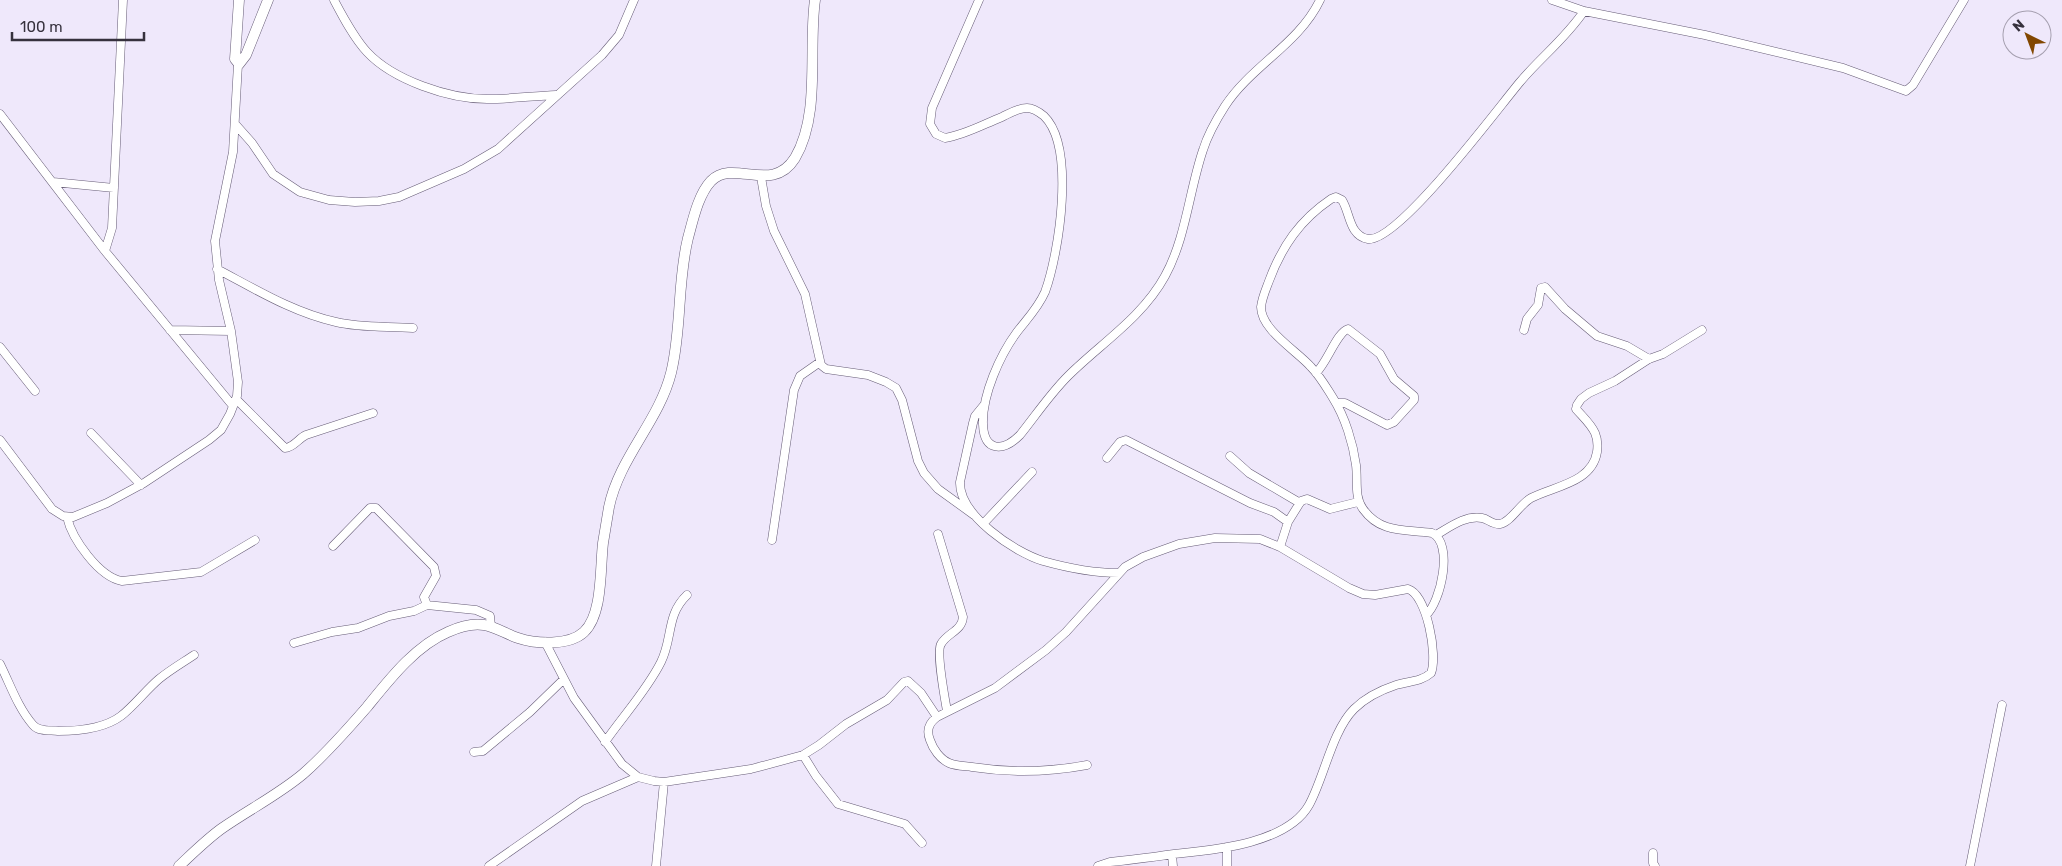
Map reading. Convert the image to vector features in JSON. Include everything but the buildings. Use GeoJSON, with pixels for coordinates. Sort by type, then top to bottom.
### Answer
{"type":"FeatureCollection","features":[{"type":"Feature","properties":{"kind":"street"},"geometry":{"type":"LineString","coordinates":[[105,251],[112,228],[123,0]]}},
{"type":"Feature","properties":{"kind":"street"},"geometry":{"type":"LineString","coordinates":[[0,440],[52,509],[67,517],[80,515],[141,485],[209,440],[225,425],[239,388],[231,332],[217,269],[216,232],[230,173],[236,125],[238,64],[235,57],[239,0]]}},
{"type":"Feature","properties":{"kind":"street"},"geometry":{"type":"LineString","coordinates":[[238,64],[244,58],[268,0]]}},
{"type":"Feature","properties":{"kind":"street"},"geometry":{"type":"LineString","coordinates":[[334,0],[367,53],[393,72],[410,80],[446,93],[477,99],[556,95]]}},
{"type":"Feature","properties":{"kind":"street"},"geometry":{"type":"LineString","coordinates":[[236,125],[252,142],[270,171],[290,187],[304,194],[329,200],[368,202],[390,199],[413,192],[487,156],[518,132],[556,95],[580,76],[619,35],[634,0]]}},
{"type":"Feature","properties":{"kind":"street"},"geometry":{"type":"LineString","coordinates":[[180,866],[218,831],[302,774],[328,750],[389,681],[426,646],[444,633],[474,624],[491,627],[519,638],[545,642],[563,641],[582,634],[588,628],[598,598],[603,544],[612,494],[624,467],[659,405],[672,372],[684,259],[692,223],[704,192],[711,182],[727,173],[761,177],[775,174],[786,169],[794,159],[803,135],[810,106],[815,0]]}},
{"type":"Feature","properties":{"kind":"street"},"geometry":{"type":"LineString","coordinates":[[974,515],[960,489],[973,423],[984,405],[1005,352],[1018,331],[1037,307],[1045,290],[1055,254],[1062,200],[1060,157],[1057,139],[1049,121],[1036,110],[1021,109],[945,138],[936,134],[930,124],[932,108],[979,0]]}},
{"type":"Feature","properties":{"kind":"street"},"geometry":{"type":"LineString","coordinates":[[984,405],[983,430],[987,440],[993,446],[999,448],[1012,442],[1068,376],[1143,307],[1165,276],[1172,260],[1193,193],[1199,162],[1211,129],[1240,88],[1305,24],[1320,0]]}},
{"type":"Feature","properties":{"kind":"street"},"geometry":{"type":"LineString","coordinates":[[1552,0],[1584,12],[1705,36],[1842,68],[1906,91],[1913,85],[1964,0]]}},
{"type":"Feature","properties":{"kind":"street"},"geometry":{"type":"LineString","coordinates":[[1584,12],[1514,88],[1454,164],[1393,227],[1372,239],[1363,238],[1354,230],[1342,200],[1336,197],[1305,219],[1285,244],[1267,287],[1262,307],[1263,313],[1274,332],[1316,373],[1336,403],[1356,463],[1358,502],[1373,520],[1385,527],[1398,531],[1436,535],[1454,524],[1473,518],[1502,523],[1527,500],[1582,476],[1592,465],[1596,456],[1598,440],[1590,425],[1576,409],[1577,405],[1589,392],[1615,381],[1649,359],[1663,354],[1702,330]]}},
{"type":"Feature","properties":{"kind":"street"},"geometry":{"type":"LineString","coordinates":[[0,114],[105,251],[170,330],[234,403],[285,448],[289,448],[298,439],[306,435],[373,413]]}},
{"type":"Feature","properties":{"kind":"street"},"geometry":{"type":"LineString","coordinates":[[761,177],[766,206],[774,231],[805,294],[820,362],[826,368],[868,375],[896,388],[902,400],[918,461],[924,473],[938,489],[974,515],[999,537],[1019,550],[1044,561],[1084,571],[1119,572]]}},
{"type":"Feature","properties":{"kind":"street"},"geometry":{"type":"LineString","coordinates":[[53,182],[114,188]]}},
{"type":"Feature","properties":{"kind":"street"},"geometry":{"type":"LineString","coordinates":[[217,269],[264,294],[328,320],[344,324],[413,328]]}},
{"type":"Feature","properties":{"kind":"street"},"geometry":{"type":"LineString","coordinates":[[1524,330],[1527,319],[1538,305],[1541,288],[1545,287],[1565,309],[1597,336],[1627,346],[1649,359]]}},
{"type":"Feature","properties":{"kind":"street"},"geometry":{"type":"LineString","coordinates":[[1316,373],[1324,364],[1342,332],[1348,329],[1380,354],[1394,379],[1414,396],[1414,400],[1394,422],[1386,425],[1345,403],[1336,403]]}},
{"type":"Feature","properties":{"kind":"street"},"geometry":{"type":"LineString","coordinates":[[170,330],[231,332]]}},
{"type":"Feature","properties":{"kind":"street"},"geometry":{"type":"LineString","coordinates":[[0,347],[35,391]]}},
{"type":"Feature","properties":{"kind":"street"},"geometry":{"type":"LineString","coordinates":[[772,540],[794,390],[800,376],[820,362]]}},
{"type":"Feature","properties":{"kind":"street"},"geometry":{"type":"LineString","coordinates":[[91,433],[141,485]]}},
{"type":"Feature","properties":{"kind":"street"},"geometry":{"type":"LineString","coordinates":[[1107,458],[1120,442],[1126,440],[1250,503],[1274,512],[1288,522]]}},
{"type":"Feature","properties":{"kind":"street"},"geometry":{"type":"LineString","coordinates":[[1230,456],[1249,473],[1300,503]]}},
{"type":"Feature","properties":{"kind":"street"},"geometry":{"type":"LineString","coordinates":[[983,524],[1032,472]]}},
{"type":"Feature","properties":{"kind":"street"},"geometry":{"type":"LineString","coordinates":[[1280,547],[1288,522],[1300,503],[1307,500],[1330,509],[1358,502]]}},
{"type":"Feature","properties":{"kind":"street"},"geometry":{"type":"LineString","coordinates":[[333,546],[370,508],[376,508],[434,566],[436,576],[424,596],[427,605]]}},
{"type":"Feature","properties":{"kind":"street"},"geometry":{"type":"LineString","coordinates":[[67,517],[72,534],[78,543],[107,575],[114,580],[122,581],[201,572],[255,540]]}},
{"type":"Feature","properties":{"kind":"street"},"geometry":{"type":"LineString","coordinates":[[938,534],[964,617],[959,627],[944,640],[939,650],[947,711]]}},
{"type":"Feature","properties":{"kind":"street"},"geometry":{"type":"LineString","coordinates":[[1426,615],[1434,606],[1444,569],[1442,549],[1436,535]]}},
{"type":"Feature","properties":{"kind":"street"},"geometry":{"type":"LineString","coordinates":[[1087,765],[1047,770],[1018,771],[950,764],[938,754],[928,736],[931,722],[937,716],[995,688],[1046,650],[1066,632],[1119,572],[1143,557],[1165,548],[1197,540],[1215,538],[1253,538],[1264,540],[1280,547],[1349,588],[1363,594],[1375,595],[1408,589],[1413,590],[1426,615],[1433,658],[1431,672],[1424,678],[1396,685],[1368,697],[1352,711],[1338,734],[1309,805],[1299,817],[1286,827],[1263,838],[1226,847],[1110,862],[1098,866]]}},
{"type":"Feature","properties":{"kind":"street"},"geometry":{"type":"LineString","coordinates":[[605,742],[658,668],[668,644],[673,614],[680,601],[687,595]]}},
{"type":"Feature","properties":{"kind":"street"},"geometry":{"type":"LineString","coordinates":[[294,643],[332,632],[358,628],[388,616],[414,611],[427,605],[476,610],[490,616],[491,627]]}},
{"type":"Feature","properties":{"kind":"street"},"geometry":{"type":"LineString","coordinates":[[545,642],[574,698],[605,742],[627,770],[638,777],[654,782],[751,768],[803,755],[846,724],[887,700],[908,680],[921,693],[937,716]]}},
{"type":"Feature","properties":{"kind":"street"},"geometry":{"type":"LineString","coordinates":[[0,664],[23,711],[33,725],[38,729],[63,731],[87,729],[120,716],[160,679],[194,654]]}},
{"type":"Feature","properties":{"kind":"street"},"geometry":{"type":"LineString","coordinates":[[474,752],[483,751],[530,712],[564,679]]}},
{"type":"Feature","properties":{"kind":"street"},"geometry":{"type":"LineString","coordinates":[[1970,866],[2002,705]]}},
{"type":"Feature","properties":{"kind":"street"},"geometry":{"type":"LineString","coordinates":[[803,755],[816,776],[838,804],[905,824],[922,844]]}},
{"type":"Feature","properties":{"kind":"street"},"geometry":{"type":"LineString","coordinates":[[489,866],[511,853],[582,801],[638,777]]}},
{"type":"Feature","properties":{"kind":"street"},"geometry":{"type":"LineString","coordinates":[[656,866],[664,782]]}},
{"type":"Feature","properties":{"kind":"street"},"geometry":{"type":"LineString","coordinates":[[1226,847],[1227,866]]}},
{"type":"Feature","properties":{"kind":"street"},"geometry":{"type":"LineString","coordinates":[[1653,853],[1653,863],[1655,866]]}},
{"type":"Feature","properties":{"kind":"street"},"geometry":{"type":"LineString","coordinates":[[1172,854],[1173,866]]}}]}
